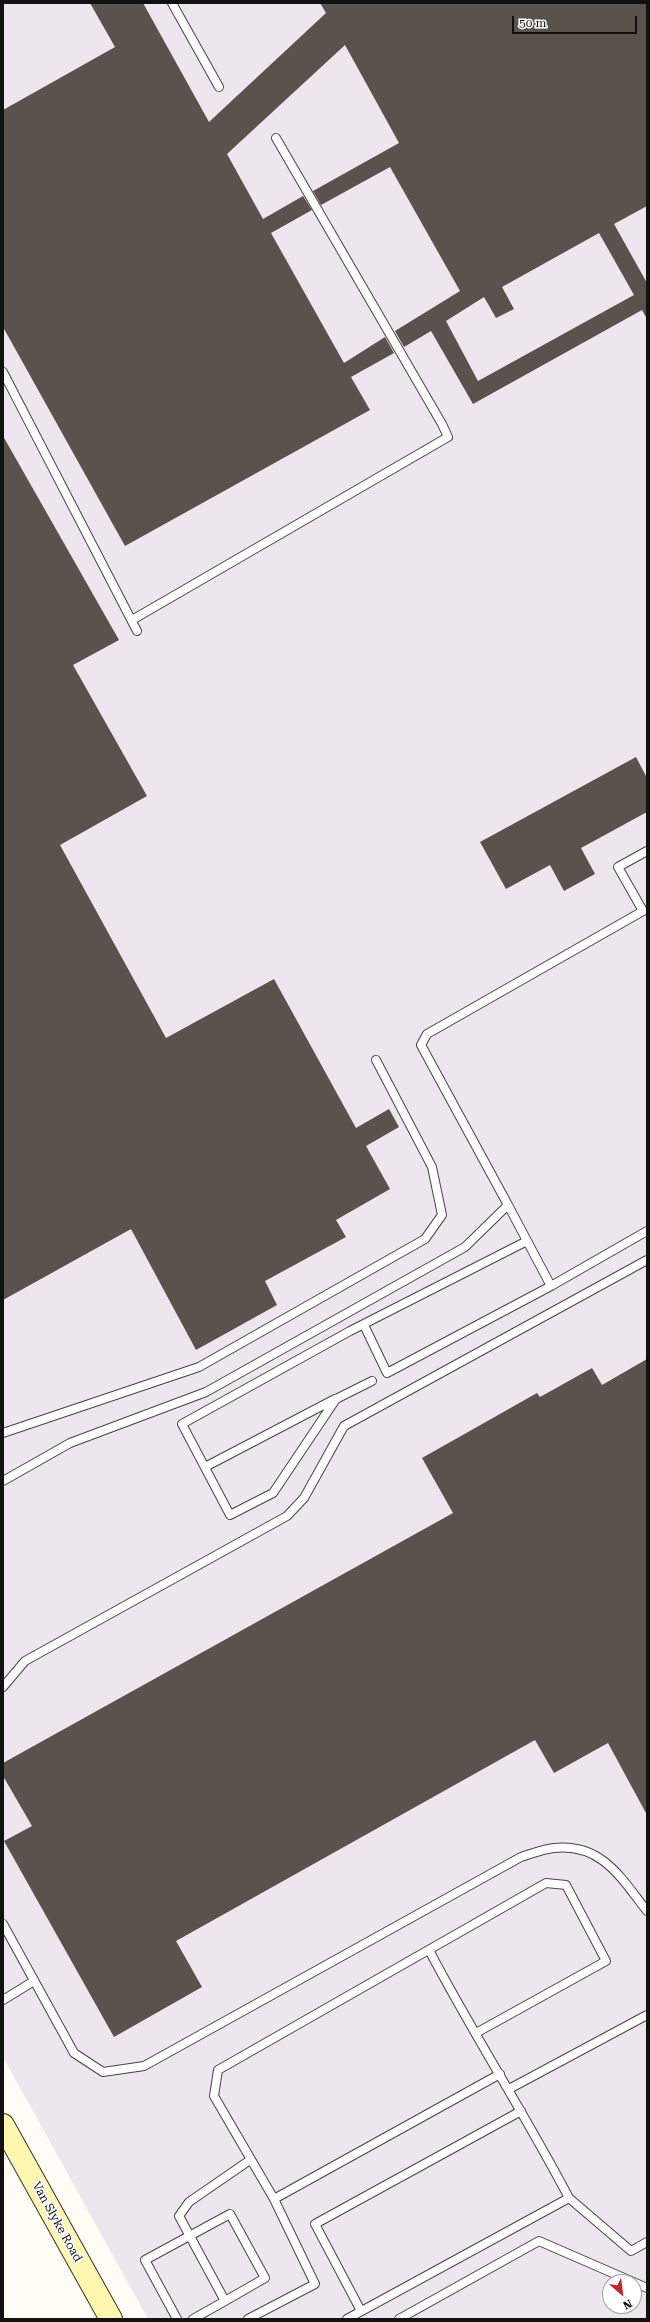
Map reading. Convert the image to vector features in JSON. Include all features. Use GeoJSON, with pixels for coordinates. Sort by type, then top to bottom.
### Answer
{"type":"FeatureCollection","features":[{"type":"Feature","properties":{"kind":"street","name":"Van Slyke Road"},"geometry":{"type":"LineString","coordinates":[[3,2125],[111,2319]]}},
{"type":"Feature","properties":{"kind":"lane"},"geometry":{"type":"LineString","coordinates":[[172,3],[219,87]]}},
{"type":"Feature","properties":{"kind":"lane"},"geometry":{"type":"LineString","coordinates":[[132,620],[448,438],[438,417],[276,138]]}},
{"type":"Feature","properties":{"kind":"lane"},"geometry":{"type":"LineString","coordinates":[[3,372],[137,631]]}},
{"type":"Feature","properties":{"kind":"lane"},"geometry":{"type":"LineString","coordinates":[[551,1286],[421,1046],[427,1034],[643,911],[618,867],[647,851]]}},
{"type":"Feature","properties":{"kind":"lane"},"geometry":{"type":"LineString","coordinates":[[3,1433],[198,1367],[425,1239],[442,1215],[432,1167],[376,1060]]}},
{"type":"Feature","properties":{"kind":"lane"},"geometry":{"type":"LineString","coordinates":[[3,1481],[70,1443],[206,1392],[465,1247],[508,1205]]}},
{"type":"Feature","properties":{"kind":"lane"},"geometry":{"type":"LineString","coordinates":[[364,1325],[387,1373],[551,1286],[647,1231]]}},
{"type":"Feature","properties":{"kind":"lane"},"geometry":{"type":"LineString","coordinates":[[336,1399],[273,1493],[230,1515],[182,1424],[364,1325],[527,1241]]}},
{"type":"Feature","properties":{"kind":"lane"},"geometry":{"type":"LineString","coordinates":[[3,1688],[25,1662],[287,1516],[304,1498],[344,1426],[647,1260]]}},
{"type":"Feature","properties":{"kind":"lane"},"geometry":{"type":"LineString","coordinates":[[205,1467],[372,1381]]}},
{"type":"Feature","properties":{"kind":"lane"},"geometry":{"type":"LineString","coordinates":[[3,1924],[74,2053],[103,2072],[144,2066],[521,1857],[554,1848],[586,1850],[612,1866],[647,1911]]}},
{"type":"Feature","properties":{"kind":"lane"},"geometry":{"type":"LineString","coordinates":[[248,2319],[315,2284],[274,2200],[214,2096],[218,2070],[546,1883],[566,1885],[606,1961],[476,2033]]}},
{"type":"Feature","properties":{"kind":"lane"},"geometry":{"type":"LineString","coordinates":[[429,1950],[450,1990],[509,2089],[569,2198],[631,2251],[647,2242]]}},
{"type":"Feature","properties":{"kind":"lane"},"geometry":{"type":"LineString","coordinates":[[3,2000],[34,1981]]}},
{"type":"Feature","properties":{"kind":"lane"},"geometry":{"type":"LineString","coordinates":[[509,2089],[647,2015]]}},
{"type":"Feature","properties":{"kind":"lane"},"geometry":{"type":"LineString","coordinates":[[274,2200],[500,2074]]}},
{"type":"Feature","properties":{"kind":"lane"},"geometry":{"type":"LineString","coordinates":[[361,2311],[315,2224],[521,2111]]}},
{"type":"Feature","properties":{"kind":"lane"},"geometry":{"type":"LineString","coordinates":[[225,2301],[179,2216],[189,2202],[250,2160]]}},
{"type":"Feature","properties":{"kind":"lane"},"geometry":{"type":"LineString","coordinates":[[347,2319],[569,2198]]}},
{"type":"Feature","properties":{"kind":"lane"},"geometry":{"type":"LineString","coordinates":[[177,2319],[145,2260],[230,2214],[265,2278],[193,2319]]}},
{"type":"Feature","properties":{"kind":"lane"},"geometry":{"type":"LineString","coordinates":[[399,2319],[539,2241],[647,2288]]}},
{"type":"Feature","properties":{"kind":"shaded area"},"geometry":{"type":"Polygon","coordinates":[[[3,3],[647,3],[647,2319],[148,2319],[3,2057],[3,3]]]}},
{"type":"Feature","properties":{"kind":"building"},"geometry":{"type":"Polygon","coordinates":[[[90,3],[143,3],[209,122],[326,13],[320,3],[647,3],[647,206],[614,224],[647,283],[647,319],[642,310],[473,404],[431,331],[404,347],[395,331],[460,291],[390,167],[321,205],[313,191],[399,143],[345,45],[227,154],[263,219],[303,196],[312,210],[271,233],[344,363],[385,337],[394,353],[351,377],[370,410],[125,546],[3,327],[3,110],[115,47],[90,3]],[[599,233],[502,287],[514,309],[496,318],[484,297],[446,321],[478,381],[634,295],[599,233]]]}},
{"type":"Feature","properties":{"kind":"building"},"geometry":{"type":"Polygon","coordinates":[[[3,436],[119,640],[73,665],[147,796],[60,845],[166,1038],[274,979],[356,1128],[389,1109],[399,1127],[366,1146],[390,1189],[336,1220],[346,1237],[265,1281],[277,1305],[196,1350],[131,1229],[3,1300],[3,436]]]}},
{"type":"Feature","properties":{"kind":"building"},"geometry":{"type":"Polygon","coordinates":[[[636,757],[647,778],[647,812],[581,848],[595,874],[564,891],[550,865],[506,889],[480,842],[636,757]]]}},
{"type":"Feature","properties":{"kind":"building"},"geometry":{"type":"Polygon","coordinates":[[[647,1359],[647,1815],[608,1743],[554,1773],[535,1740],[176,1941],[202,1987],[114,2037],[4,1841],[32,1826],[3,1776],[3,1763],[453,1513],[422,1458],[537,1393],[540,1397],[592,1368],[602,1385],[647,1359]]]}}]}
